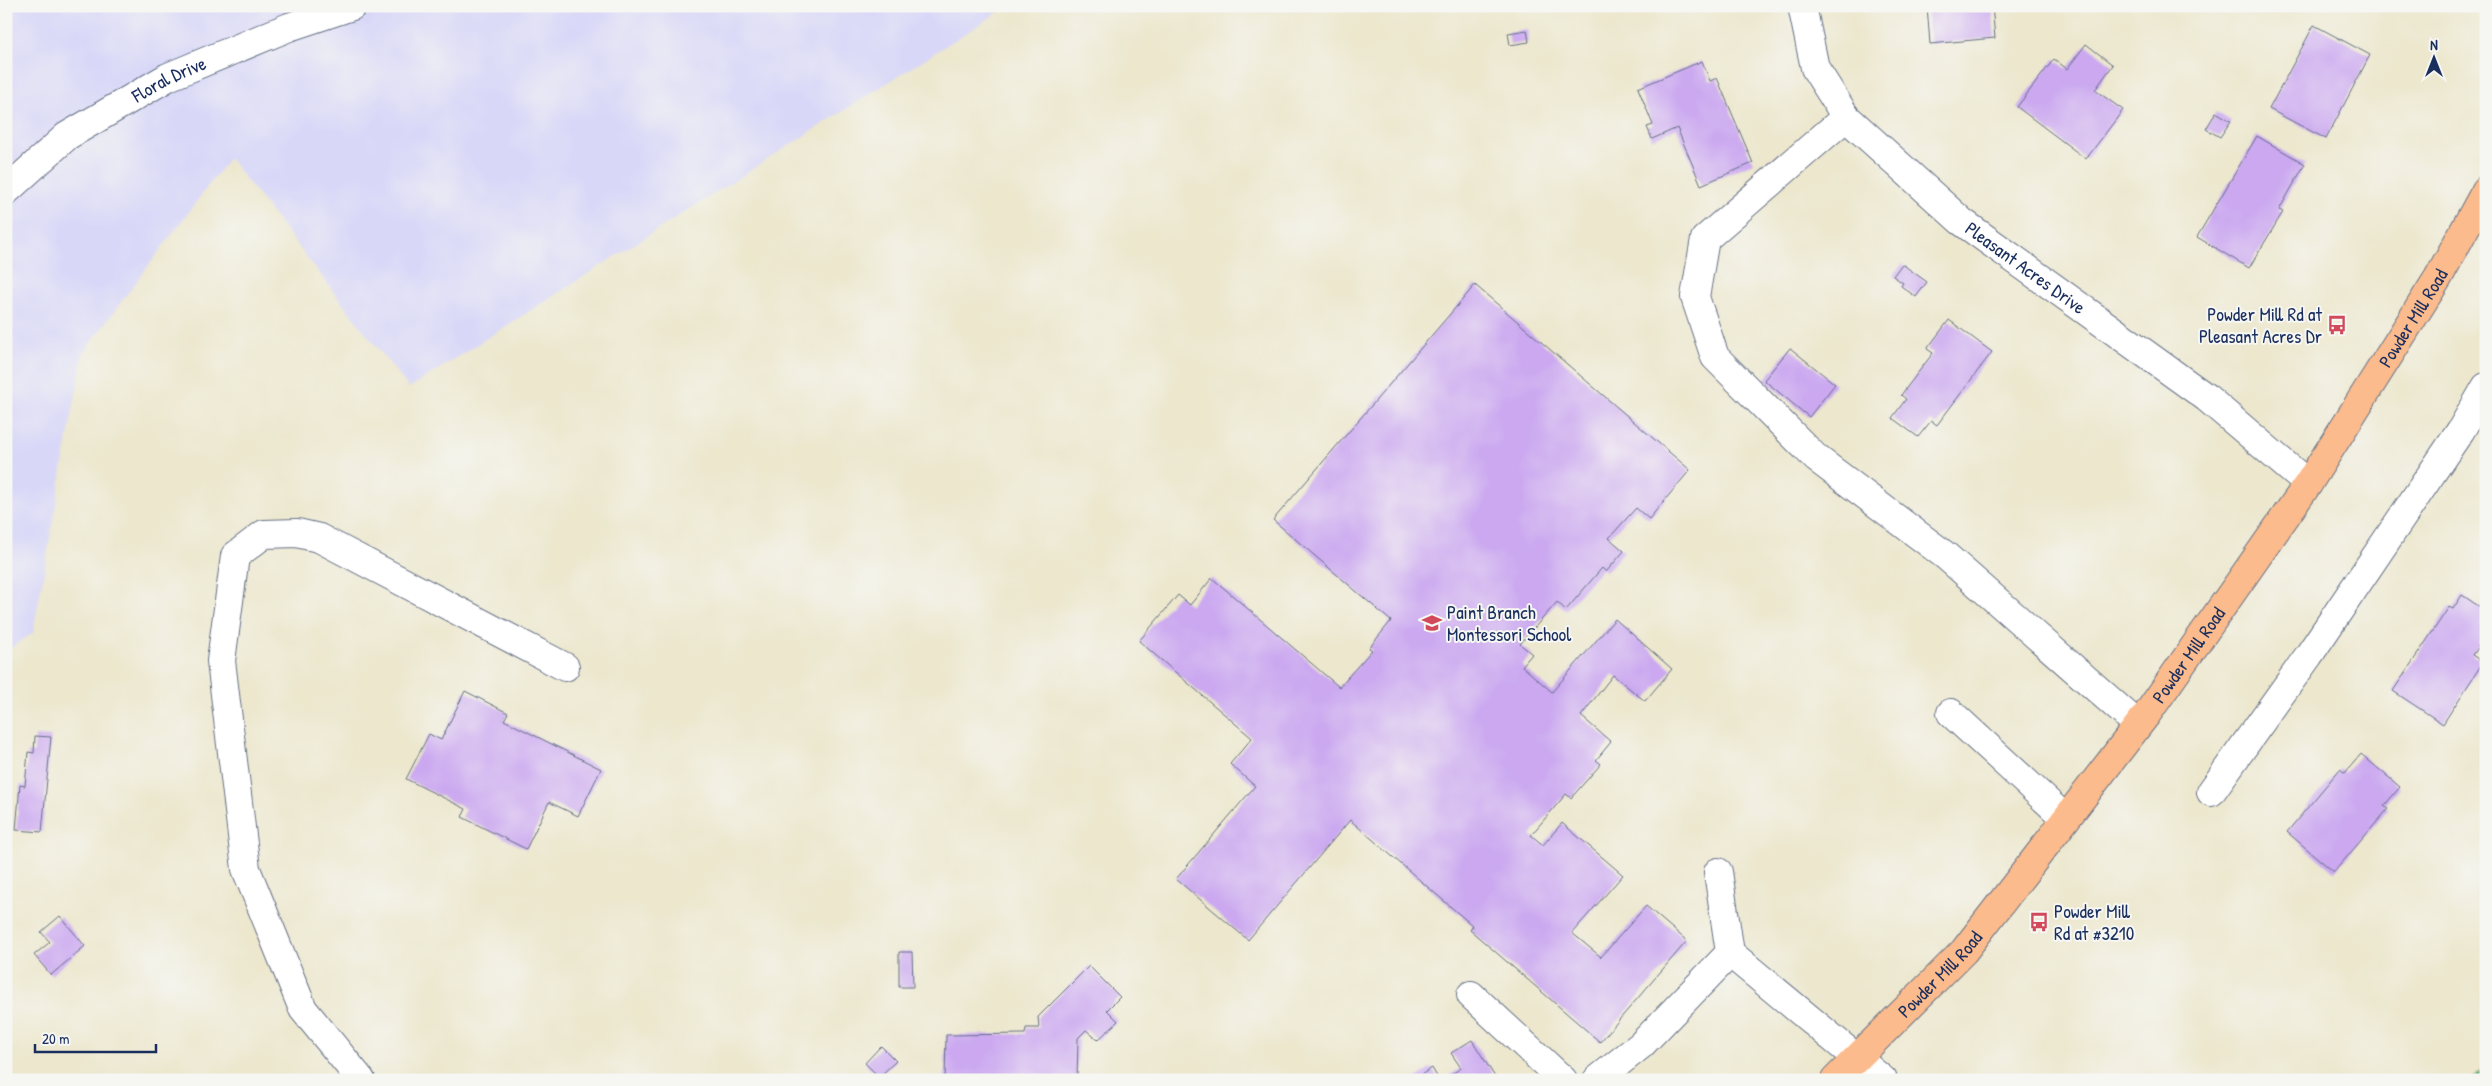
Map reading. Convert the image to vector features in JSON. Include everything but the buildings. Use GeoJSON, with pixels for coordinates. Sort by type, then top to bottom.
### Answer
{"type":"FeatureCollection","features":[{"type":"Feature","properties":{"kind":"main road","name":"Powder Mill Road"},"geometry":{"type":"LineString","coordinates":[[1835,1080],[1964,951],[2138,725],[2308,484],[2438,278],[2486,190]]}},
{"type":"Feature","properties":{"kind":"street","name":"Floral Drive"},"geometry":{"type":"LineString","coordinates":[[6,191],[67,136],[168,77],[289,27],[352,6]]}},
{"type":"Feature","properties":{"kind":"street","name":"Pleasant Acres Drive"},"geometry":{"type":"LineString","coordinates":[[1802,6],[1815,68],[1846,117],[1961,221],[2207,398],[2308,484]]}},
{"type":"Feature","properties":{"kind":"street"},"geometry":{"type":"LineString","coordinates":[[1846,117],[1705,239],[1695,297],[1715,357],[1816,458],[1946,556],[2138,725]]}},
{"type":"Feature","properties":{"kind":"street"},"geometry":{"type":"LineString","coordinates":[[2211,792],[2320,639],[2461,430],[2486,387]]}},
{"type":"Feature","properties":{"kind":"street"},"geometry":{"type":"LineString","coordinates":[[361,1080],[303,1009],[246,869],[220,661],[235,556],[264,534],[297,533],[319,538],[565,667]]}},
{"type":"Feature","properties":{"kind":"street"},"geometry":{"type":"LineString","coordinates":[[1951,713],[2065,818]]}},
{"type":"Feature","properties":{"kind":"street"},"geometry":{"type":"LineString","coordinates":[[1718,872],[1730,953],[1883,1080]]}},
{"type":"Feature","properties":{"kind":"street"},"geometry":{"type":"LineString","coordinates":[[1597,1080],[1641,1045],[1730,953]]}},
{"type":"Feature","properties":{"kind":"street"},"geometry":{"type":"LineString","coordinates":[[1471,996],[1563,1080]]}},
{"type":"Feature","properties":{"kind":"shaded area"},"geometry":{"type":"Polygon","coordinates":[[[6,6],[1008,6],[409,388],[229,158],[83,353],[33,633],[6,651],[6,6]]]}},
{"type":"Feature","properties":{"kind":"green space"},"geometry":{"type":"Polygon","coordinates":[[[2486,1065],[2486,1080],[2472,1080],[2486,1065]]]}},
{"type":"Feature","properties":{"kind":"place","name":"Powder Mill Rd at Pleasant Acres Dr"},"geometry":{"type":"Point","coordinates":[2337,325]}},
{"type":"Feature","properties":{"kind":"place","name":"Paint Branch Montessori School"},"geometry":{"type":"Point","coordinates":[1432,623]}},
{"type":"Feature","properties":{"kind":"place","name":"Powder Mill Rd at #3210"},"geometry":{"type":"Point","coordinates":[2039,922]}}]}
